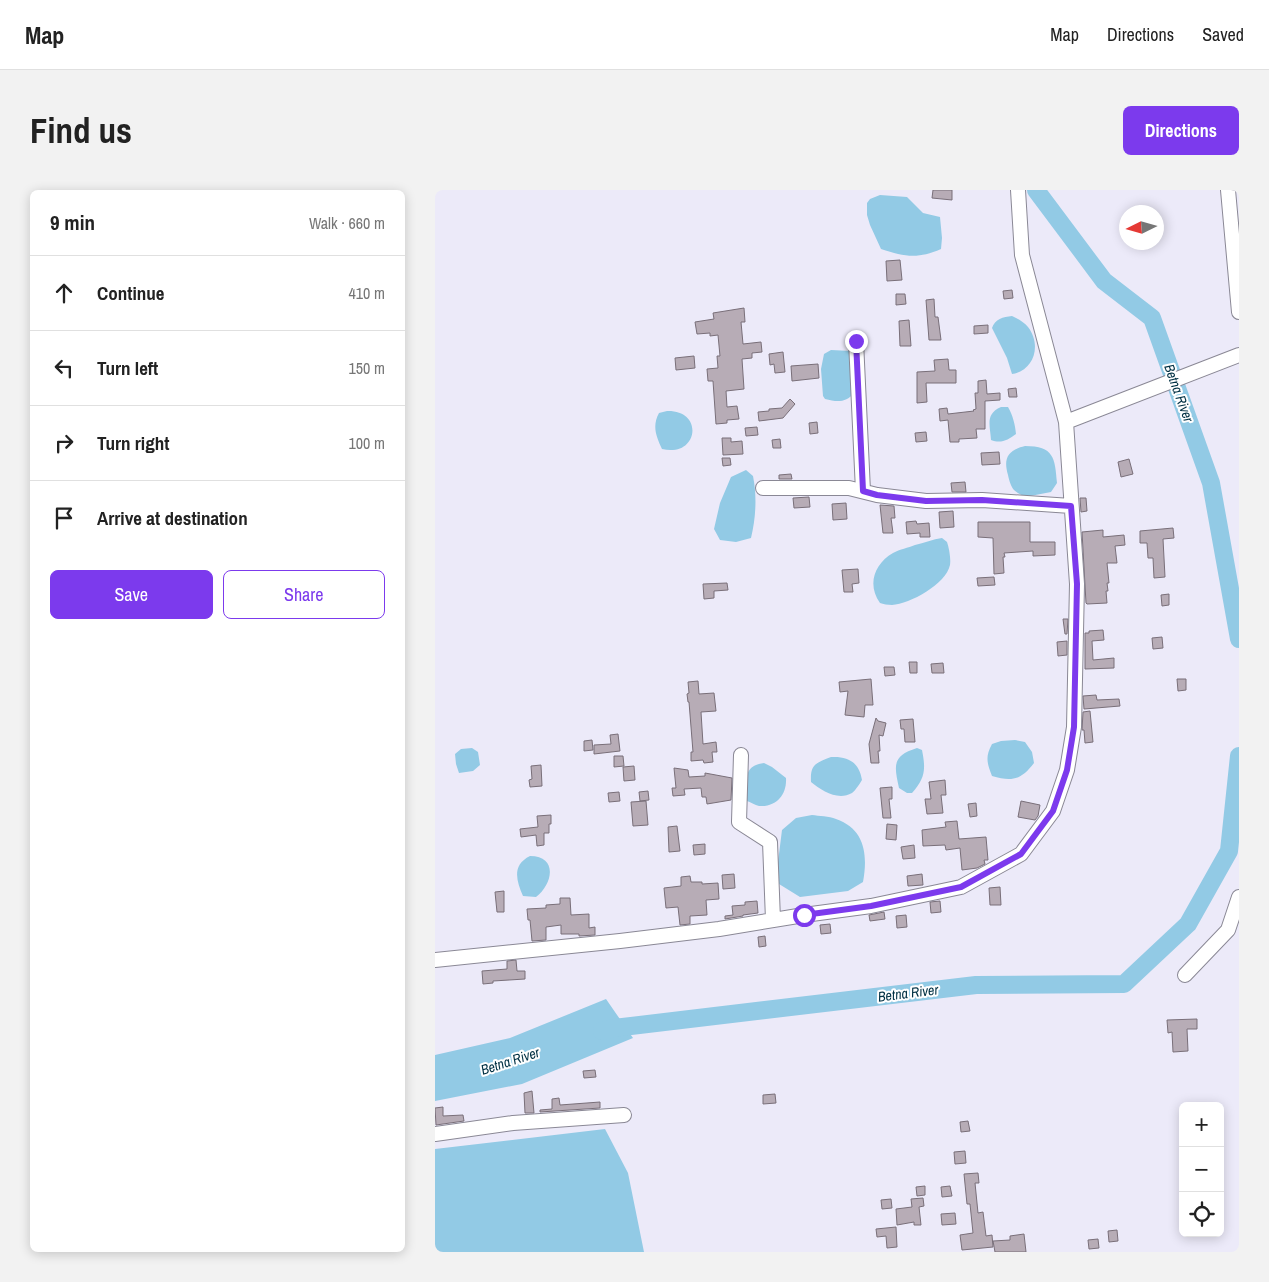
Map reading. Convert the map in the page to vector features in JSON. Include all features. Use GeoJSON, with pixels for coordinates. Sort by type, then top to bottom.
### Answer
{"type":"FeatureCollection","features":[{"type":"Feature","properties":{"kind":"street"},"geometry":{"type":"LineString","coordinates":[[435,960],[719,929],[871,906],[961,887],[1021,854],[1053,811],[1067,770],[1074,727],[1077,584],[1066,422],[1022,255],[1018,190]]}},
{"type":"Feature","properties":{"kind":"street"},"geometry":{"type":"LineString","coordinates":[[1228,190],[1239,312]]}},
{"type":"Feature","properties":{"kind":"street"},"geometry":{"type":"LineString","coordinates":[[856,341],[863,491]]}},
{"type":"Feature","properties":{"kind":"street"},"geometry":{"type":"LineString","coordinates":[[1066,422],[1239,355]]}},
{"type":"Feature","properties":{"kind":"street"},"geometry":{"type":"LineString","coordinates":[[763,488],[849,488],[877,495],[926,501],[982,500],[1071,506]]}},
{"type":"Feature","properties":{"kind":"street"},"geometry":{"type":"LineString","coordinates":[[741,755],[739,822],[770,842],[773,920]]}},
{"type":"Feature","properties":{"kind":"street"},"geometry":{"type":"LineString","coordinates":[[1185,975],[1228,930],[1239,897]]}},
{"type":"Feature","properties":{"kind":"street"},"geometry":{"type":"LineString","coordinates":[[435,1134],[513,1123],[624,1115]]}},
{"type":"Feature","properties":{"kind":"water"},"geometry":{"type":"Polygon","coordinates":[[[880,195],[907,197],[923,213],[940,217],[941,249],[918,256],[911,256],[881,249],[867,215],[867,203],[870,199],[880,195]]]}},
{"type":"Feature","properties":{"kind":"water"},"geometry":{"type":"Polygon","coordinates":[[[1012,316],[1028,327],[1035,342],[1035,349],[1026,368],[1012,374],[1007,358],[992,328],[995,322],[1000,319],[1012,316]]]}},
{"type":"Feature","properties":{"kind":"water"},"geometry":{"type":"Polygon","coordinates":[[[831,350],[851,351],[854,393],[848,399],[837,401],[825,399],[823,396],[821,369],[824,354],[831,350]]]}},
{"type":"Feature","properties":{"kind":"water"},"geometry":{"type":"Polygon","coordinates":[[[1001,407],[1008,407],[1016,434],[1004,441],[998,442],[991,440],[990,420],[993,413],[1001,407]]]}},
{"type":"Feature","properties":{"kind":"water"},"geometry":{"type":"Polygon","coordinates":[[[667,411],[679,413],[687,418],[692,425],[689,441],[683,447],[674,450],[662,449],[656,431],[659,413],[667,411]]]}},
{"type":"Feature","properties":{"kind":"water"},"geometry":{"type":"Polygon","coordinates":[[[1025,446],[1042,448],[1054,460],[1057,483],[1051,492],[1025,497],[1012,487],[1006,464],[1007,459],[1011,452],[1025,446]]]}},
{"type":"Feature","properties":{"kind":"water"},"geometry":{"type":"Polygon","coordinates":[[[746,470],[753,476],[755,491],[755,514],[751,538],[736,542],[720,540],[714,529],[720,503],[731,477],[746,470]]]}},
{"type":"Feature","properties":{"kind":"water"},"geometry":{"type":"Polygon","coordinates":[[[942,538],[947,542],[950,553],[950,565],[942,579],[926,592],[908,601],[892,605],[880,603],[876,596],[873,582],[881,563],[898,550],[942,538]]]}},
{"type":"Feature","properties":{"kind":"water"},"geometry":{"type":"Polygon","coordinates":[[[1015,740],[1025,742],[1032,752],[1034,763],[1025,773],[1016,778],[1005,779],[992,776],[987,760],[992,744],[1015,740]]]}},
{"type":"Feature","properties":{"kind":"water"},"geometry":{"type":"Polygon","coordinates":[[[472,748],[478,752],[480,765],[473,771],[459,773],[455,754],[461,749],[472,748]]]}},
{"type":"Feature","properties":{"kind":"water"},"geometry":{"type":"Polygon","coordinates":[[[917,748],[922,750],[924,763],[922,778],[912,793],[907,793],[899,788],[896,773],[897,762],[903,754],[917,748]]]}},
{"type":"Feature","properties":{"kind":"water"},"geometry":{"type":"Polygon","coordinates":[[[831,757],[852,761],[861,774],[862,780],[852,793],[841,796],[830,794],[811,782],[812,771],[815,765],[831,757]]]}},
{"type":"Feature","properties":{"kind":"water"},"geometry":{"type":"Polygon","coordinates":[[[764,763],[786,778],[786,784],[783,794],[776,802],[759,806],[747,801],[746,782],[752,768],[764,763]]]}},
{"type":"Feature","properties":{"kind":"water"},"geometry":{"type":"Polygon","coordinates":[[[812,815],[836,819],[846,823],[859,836],[865,862],[863,882],[848,891],[800,897],[779,884],[778,862],[782,830],[796,818],[812,815]]]}},
{"type":"Feature","properties":{"kind":"water"},"geometry":{"type":"Polygon","coordinates":[[[530,856],[539,857],[545,861],[549,866],[550,872],[546,885],[536,897],[523,896],[517,879],[520,864],[530,856]]]}},
{"type":"Feature","properties":{"kind":"water"},"geometry":{"type":"Polygon","coordinates":[[[606,999],[633,1038],[522,1084],[435,1101],[435,1055],[510,1038],[606,999]]]}},
{"type":"Feature","properties":{"kind":"water"},"geometry":{"type":"Polygon","coordinates":[[[605,1129],[628,1173],[644,1252],[435,1252],[435,1149],[605,1129]]]}},
{"type":"Feature","properties":{"kind":"building"},"geometry":{"type":"Polygon","coordinates":[[[933,190],[952,190],[952,200],[932,198],[933,190]]]}},
{"type":"Feature","properties":{"kind":"building"},"geometry":{"type":"Polygon","coordinates":[[[900,260],[902,280],[887,281],[886,261],[900,260]]]}},
{"type":"Feature","properties":{"kind":"building"},"geometry":{"type":"Polygon","coordinates":[[[1012,290],[1013,298],[1004,299],[1003,291],[1012,290]]]}},
{"type":"Feature","properties":{"kind":"building"},"geometry":{"type":"Polygon","coordinates":[[[896,294],[905,294],[906,304],[896,305],[896,294]]]}},
{"type":"Feature","properties":{"kind":"building"},"geometry":{"type":"Polygon","coordinates":[[[934,299],[935,317],[938,317],[941,340],[929,340],[926,300],[934,299]]]}},
{"type":"Feature","properties":{"kind":"building"},"geometry":{"type":"Polygon","coordinates":[[[744,308],[745,322],[741,322],[743,344],[761,342],[762,352],[752,353],[752,358],[742,359],[744,389],[726,391],[727,407],[737,406],[739,419],[727,420],[727,423],[716,424],[713,381],[708,381],[707,369],[718,368],[717,356],[720,356],[718,335],[710,336],[710,333],[697,334],[695,322],[714,319],[713,313],[744,308]]]}},
{"type":"Feature","properties":{"kind":"building"},"geometry":{"type":"Polygon","coordinates":[[[909,320],[911,346],[900,346],[899,321],[909,320]]]}},
{"type":"Feature","properties":{"kind":"building"},"geometry":{"type":"Polygon","coordinates":[[[988,325],[988,333],[974,334],[974,326],[988,325]]]}},
{"type":"Feature","properties":{"kind":"building"},"geometry":{"type":"Polygon","coordinates":[[[783,352],[785,372],[775,373],[774,364],[770,365],[769,354],[783,352]]]}},
{"type":"Feature","properties":{"kind":"building"},"geometry":{"type":"Polygon","coordinates":[[[694,356],[695,368],[676,370],[675,358],[694,356]]]}},
{"type":"Feature","properties":{"kind":"building"},"geometry":{"type":"Polygon","coordinates":[[[948,359],[949,370],[956,370],[956,383],[926,383],[927,402],[917,403],[917,372],[935,371],[934,360],[948,359]]]}},
{"type":"Feature","properties":{"kind":"building"},"geometry":{"type":"Polygon","coordinates":[[[818,364],[819,378],[792,381],[791,366],[818,364]]]}},
{"type":"Feature","properties":{"kind":"building"},"geometry":{"type":"Polygon","coordinates":[[[986,380],[987,394],[1000,393],[1000,400],[985,401],[985,429],[976,429],[977,438],[959,439],[959,442],[950,442],[948,420],[940,421],[939,409],[947,408],[948,414],[974,411],[976,409],[975,393],[978,393],[978,381],[986,380]]]}},
{"type":"Feature","properties":{"kind":"building"},"geometry":{"type":"Polygon","coordinates":[[[1016,388],[1017,397],[1009,397],[1008,389],[1016,388]]]}},
{"type":"Feature","properties":{"kind":"building"},"geometry":{"type":"Polygon","coordinates":[[[790,399],[795,404],[783,418],[759,421],[758,412],[782,408],[790,399]]]}},
{"type":"Feature","properties":{"kind":"building"},"geometry":{"type":"Polygon","coordinates":[[[817,422],[818,433],[810,434],[809,423],[817,422]]]}},
{"type":"Feature","properties":{"kind":"building"},"geometry":{"type":"Polygon","coordinates":[[[757,427],[758,435],[746,436],[745,428],[757,427]]]}},
{"type":"Feature","properties":{"kind":"building"},"geometry":{"type":"Polygon","coordinates":[[[926,432],[927,441],[916,442],[915,433],[926,432]]]}},
{"type":"Feature","properties":{"kind":"building"},"geometry":{"type":"Polygon","coordinates":[[[722,438],[731,438],[731,442],[742,441],[743,454],[723,455],[722,438]]]}},
{"type":"Feature","properties":{"kind":"building"},"geometry":{"type":"Polygon","coordinates":[[[780,439],[781,448],[773,448],[772,440],[780,439]]]}},
{"type":"Feature","properties":{"kind":"building"},"geometry":{"type":"Polygon","coordinates":[[[999,452],[1000,464],[982,465],[981,453],[999,452]]]}},
{"type":"Feature","properties":{"kind":"building"},"geometry":{"type":"Polygon","coordinates":[[[722,458],[730,458],[731,465],[723,466],[722,458]]]}},
{"type":"Feature","properties":{"kind":"building"},"geometry":{"type":"Polygon","coordinates":[[[1129,459],[1133,474],[1121,477],[1118,462],[1129,459]]]}},
{"type":"Feature","properties":{"kind":"building"},"geometry":{"type":"Polygon","coordinates":[[[791,474],[792,479],[779,479],[779,475],[791,474]]]}},
{"type":"Feature","properties":{"kind":"building"},"geometry":{"type":"Polygon","coordinates":[[[965,482],[966,492],[952,492],[951,483],[965,482]]]}},
{"type":"Feature","properties":{"kind":"building"},"geometry":{"type":"Polygon","coordinates":[[[809,497],[810,507],[794,508],[793,498],[809,497]]]}},
{"type":"Feature","properties":{"kind":"building"},"geometry":{"type":"Polygon","coordinates":[[[1080,498],[1086,498],[1087,511],[1081,512],[1080,498]]]}},
{"type":"Feature","properties":{"kind":"building"},"geometry":{"type":"Polygon","coordinates":[[[846,503],[847,519],[833,520],[832,504],[846,503]]]}},
{"type":"Feature","properties":{"kind":"building"},"geometry":{"type":"Polygon","coordinates":[[[880,505],[894,506],[895,518],[891,518],[893,533],[883,533],[880,505]]]}},
{"type":"Feature","properties":{"kind":"building"},"geometry":{"type":"Polygon","coordinates":[[[953,511],[954,527],[940,528],[939,512],[953,511]]]}},
{"type":"Feature","properties":{"kind":"building"},"geometry":{"type":"Polygon","coordinates":[[[916,521],[917,524],[929,523],[930,537],[920,537],[920,533],[907,534],[906,522],[916,521]]]}},
{"type":"Feature","properties":{"kind":"building"},"geometry":{"type":"Polygon","coordinates":[[[978,522],[1030,522],[1030,542],[1055,542],[1055,555],[1033,556],[1033,551],[1004,553],[1004,573],[994,574],[993,538],[978,537],[978,522]]]}},
{"type":"Feature","properties":{"kind":"building"},"geometry":{"type":"Polygon","coordinates":[[[1173,528],[1174,538],[1163,539],[1165,577],[1154,578],[1153,558],[1148,558],[1147,543],[1140,543],[1140,531],[1173,528]]]}},
{"type":"Feature","properties":{"kind":"building"},"geometry":{"type":"Polygon","coordinates":[[[1103,530],[1103,537],[1124,535],[1125,545],[1115,546],[1117,563],[1107,563],[1109,583],[1107,583],[1108,591],[1106,591],[1107,603],[1087,604],[1082,532],[1103,530]]]}},
{"type":"Feature","properties":{"kind":"building"},"geometry":{"type":"Polygon","coordinates":[[[858,569],[859,583],[852,584],[853,592],[844,592],[842,570],[858,569]]]}},
{"type":"Feature","properties":{"kind":"building"},"geometry":{"type":"Polygon","coordinates":[[[994,577],[995,585],[978,586],[977,578],[994,577]]]}},
{"type":"Feature","properties":{"kind":"building"},"geometry":{"type":"Polygon","coordinates":[[[727,583],[728,590],[714,591],[714,598],[704,599],[703,584],[727,583]]]}},
{"type":"Feature","properties":{"kind":"building"},"geometry":{"type":"Polygon","coordinates":[[[1169,594],[1169,605],[1162,606],[1161,595],[1169,594]]]}},
{"type":"Feature","properties":{"kind":"building"},"geometry":{"type":"Polygon","coordinates":[[[1063,619],[1068,619],[1067,634],[1065,634],[1063,619]]]}},
{"type":"Feature","properties":{"kind":"building"},"geometry":{"type":"Polygon","coordinates":[[[1103,630],[1104,640],[1092,641],[1093,660],[1114,658],[1114,668],[1085,669],[1085,633],[1103,630]]]}},
{"type":"Feature","properties":{"kind":"building"},"geometry":{"type":"Polygon","coordinates":[[[1162,637],[1163,648],[1153,649],[1152,638],[1162,637]]]}},
{"type":"Feature","properties":{"kind":"building"},"geometry":{"type":"Polygon","coordinates":[[[1067,641],[1067,655],[1058,656],[1057,642],[1067,641]]]}},
{"type":"Feature","properties":{"kind":"building"},"geometry":{"type":"Polygon","coordinates":[[[909,662],[917,662],[917,673],[910,673],[909,662]]]}},
{"type":"Feature","properties":{"kind":"building"},"geometry":{"type":"Polygon","coordinates":[[[943,663],[944,673],[932,673],[931,664],[943,663]]]}},
{"type":"Feature","properties":{"kind":"building"},"geometry":{"type":"Polygon","coordinates":[[[884,667],[894,667],[895,675],[885,676],[884,667]]]}},
{"type":"Feature","properties":{"kind":"building"},"geometry":{"type":"Polygon","coordinates":[[[871,679],[873,705],[865,705],[864,717],[845,715],[848,691],[840,692],[839,682],[871,679]]]}},
{"type":"Feature","properties":{"kind":"building"},"geometry":{"type":"Polygon","coordinates":[[[1177,679],[1186,679],[1186,690],[1178,691],[1177,679]]]}},
{"type":"Feature","properties":{"kind":"building"},"geometry":{"type":"Polygon","coordinates":[[[698,681],[699,694],[714,693],[716,711],[701,712],[703,744],[716,742],[717,752],[712,752],[713,762],[704,763],[703,760],[691,761],[691,752],[693,752],[687,694],[689,693],[688,682],[698,681]]]}},
{"type":"Feature","properties":{"kind":"building"},"geometry":{"type":"Polygon","coordinates":[[[1096,695],[1097,700],[1119,699],[1120,706],[1084,709],[1083,696],[1096,695]]]}},
{"type":"Feature","properties":{"kind":"building"},"geometry":{"type":"Polygon","coordinates":[[[1090,711],[1093,742],[1085,743],[1084,730],[1082,730],[1083,712],[1090,711]]]}},
{"type":"Feature","properties":{"kind":"building"},"geometry":{"type":"Polygon","coordinates":[[[876,718],[878,721],[886,723],[883,736],[879,735],[879,763],[871,763],[869,744],[876,718]]]}},
{"type":"Feature","properties":{"kind":"building"},"geometry":{"type":"Polygon","coordinates":[[[913,719],[915,742],[905,742],[904,729],[901,729],[900,720],[913,719]]]}},
{"type":"Feature","properties":{"kind":"building"},"geometry":{"type":"Polygon","coordinates":[[[618,734],[620,751],[594,754],[594,745],[611,744],[610,735],[618,734]]]}},
{"type":"Feature","properties":{"kind":"building"},"geometry":{"type":"Polygon","coordinates":[[[592,740],[593,750],[584,751],[584,741],[592,740]]]}},
{"type":"Feature","properties":{"kind":"building"},"geometry":{"type":"Polygon","coordinates":[[[614,756],[623,756],[624,766],[614,767],[614,756]]]}},
{"type":"Feature","properties":{"kind":"building"},"geometry":{"type":"Polygon","coordinates":[[[541,765],[542,786],[530,787],[529,780],[532,779],[531,766],[541,765]]]}},
{"type":"Feature","properties":{"kind":"building"},"geometry":{"type":"Polygon","coordinates":[[[634,766],[635,780],[624,781],[623,767],[634,766]]]}},
{"type":"Feature","properties":{"kind":"building"},"geometry":{"type":"Polygon","coordinates":[[[674,768],[688,770],[689,777],[705,776],[705,773],[732,778],[731,800],[707,804],[706,797],[702,797],[701,788],[684,789],[685,795],[673,796],[672,788],[676,788],[674,768]]]}},
{"type":"Feature","properties":{"kind":"building"},"geometry":{"type":"Polygon","coordinates":[[[945,780],[946,795],[941,795],[943,813],[927,814],[925,799],[931,799],[929,782],[945,780]]]}},
{"type":"Feature","properties":{"kind":"building"},"geometry":{"type":"Polygon","coordinates":[[[892,787],[892,799],[889,799],[891,818],[883,818],[880,788],[892,787]]]}},
{"type":"Feature","properties":{"kind":"building"},"geometry":{"type":"Polygon","coordinates":[[[648,791],[649,800],[640,801],[639,792],[648,791]]]}},
{"type":"Feature","properties":{"kind":"building"},"geometry":{"type":"Polygon","coordinates":[[[619,792],[620,801],[609,802],[608,793],[619,792]]]}},
{"type":"Feature","properties":{"kind":"building"},"geometry":{"type":"Polygon","coordinates":[[[646,801],[648,825],[633,826],[631,802],[646,801]]]}},
{"type":"Feature","properties":{"kind":"building"},"geometry":{"type":"Polygon","coordinates":[[[1021,801],[1040,805],[1038,816],[1035,820],[1018,817],[1021,801]]]}},
{"type":"Feature","properties":{"kind":"building"},"geometry":{"type":"Polygon","coordinates":[[[976,803],[977,816],[970,817],[968,804],[976,803]]]}},
{"type":"Feature","properties":{"kind":"building"},"geometry":{"type":"Polygon","coordinates":[[[551,815],[549,833],[544,833],[544,845],[537,846],[536,835],[521,837],[520,829],[538,827],[537,816],[551,815]]]}},
{"type":"Feature","properties":{"kind":"building"},"geometry":{"type":"Polygon","coordinates":[[[957,821],[959,839],[986,837],[988,860],[984,860],[985,864],[977,868],[962,870],[960,848],[946,850],[945,845],[923,846],[922,830],[946,827],[945,822],[957,821]]]}},
{"type":"Feature","properties":{"kind":"building"},"geometry":{"type":"Polygon","coordinates":[[[887,824],[897,825],[896,840],[886,839],[887,824]]]}},
{"type":"Feature","properties":{"kind":"building"},"geometry":{"type":"Polygon","coordinates":[[[677,826],[680,851],[669,852],[668,827],[677,826]]]}},
{"type":"Feature","properties":{"kind":"building"},"geometry":{"type":"Polygon","coordinates":[[[705,844],[705,854],[694,855],[693,845],[705,844]]]}},
{"type":"Feature","properties":{"kind":"building"},"geometry":{"type":"Polygon","coordinates":[[[914,845],[915,858],[903,859],[901,847],[914,845]]]}},
{"type":"Feature","properties":{"kind":"building"},"geometry":{"type":"Polygon","coordinates":[[[734,874],[735,888],[723,889],[722,875],[734,874]]]}},
{"type":"Feature","properties":{"kind":"building"},"geometry":{"type":"Polygon","coordinates":[[[922,874],[923,885],[908,886],[907,876],[922,874]]]}},
{"type":"Feature","properties":{"kind":"building"},"geometry":{"type":"Polygon","coordinates":[[[690,876],[691,882],[702,882],[702,884],[718,883],[719,899],[706,900],[707,915],[690,916],[690,924],[680,925],[678,907],[666,908],[664,888],[681,886],[681,877],[690,876]]]}},
{"type":"Feature","properties":{"kind":"building"},"geometry":{"type":"Polygon","coordinates":[[[1000,887],[1001,905],[990,905],[989,888],[1000,887]]]}},
{"type":"Feature","properties":{"kind":"building"},"geometry":{"type":"Polygon","coordinates":[[[504,891],[504,912],[497,912],[495,892],[504,891]]]}},
{"type":"Feature","properties":{"kind":"building"},"geometry":{"type":"Polygon","coordinates":[[[560,898],[570,898],[571,915],[589,914],[589,928],[595,927],[595,935],[561,934],[561,925],[546,927],[546,940],[532,941],[527,909],[546,908],[546,905],[560,904],[560,898]]]}},
{"type":"Feature","properties":{"kind":"building"},"geometry":{"type":"Polygon","coordinates":[[[757,901],[758,913],[725,919],[725,916],[733,915],[732,906],[745,905],[745,902],[757,901]]]}},
{"type":"Feature","properties":{"kind":"building"},"geometry":{"type":"Polygon","coordinates":[[[940,901],[941,912],[931,913],[930,902],[940,901]]]}},
{"type":"Feature","properties":{"kind":"building"},"geometry":{"type":"Polygon","coordinates":[[[884,912],[885,919],[870,921],[869,915],[884,912]]]}},
{"type":"Feature","properties":{"kind":"building"},"geometry":{"type":"Polygon","coordinates":[[[906,915],[907,927],[897,928],[896,916],[906,915]]]}},
{"type":"Feature","properties":{"kind":"building"},"geometry":{"type":"Polygon","coordinates":[[[830,924],[831,933],[821,934],[820,925],[830,924]]]}},
{"type":"Feature","properties":{"kind":"building"},"geometry":{"type":"Polygon","coordinates":[[[765,936],[766,946],[759,947],[758,937],[765,936]]]}},
{"type":"Feature","properties":{"kind":"building"},"geometry":{"type":"Polygon","coordinates":[[[516,960],[517,971],[525,971],[525,979],[493,981],[493,983],[483,984],[482,971],[507,969],[507,961],[516,960]]]}},
{"type":"Feature","properties":{"kind":"building"},"geometry":{"type":"Polygon","coordinates":[[[1197,1019],[1197,1029],[1187,1029],[1188,1051],[1173,1052],[1172,1032],[1168,1033],[1167,1020],[1197,1019]]]}},
{"type":"Feature","properties":{"kind":"building"},"geometry":{"type":"Polygon","coordinates":[[[595,1070],[596,1077],[584,1078],[583,1071],[595,1070]]]}},
{"type":"Feature","properties":{"kind":"building"},"geometry":{"type":"Polygon","coordinates":[[[532,1091],[534,1113],[525,1113],[524,1093],[532,1091]]]}},
{"type":"Feature","properties":{"kind":"building"},"geometry":{"type":"Polygon","coordinates":[[[775,1094],[776,1103],[763,1104],[763,1095],[775,1094]]]}},
{"type":"Feature","properties":{"kind":"building"},"geometry":{"type":"Polygon","coordinates":[[[559,1098],[560,1105],[600,1102],[600,1108],[540,1112],[540,1110],[552,1109],[552,1099],[559,1098]]]}},
{"type":"Feature","properties":{"kind":"building"},"geometry":{"type":"Polygon","coordinates":[[[443,1107],[443,1116],[463,1115],[464,1121],[436,1125],[435,1108],[443,1107]]]}},
{"type":"Feature","properties":{"kind":"building"},"geometry":{"type":"Polygon","coordinates":[[[968,1121],[970,1131],[961,1132],[960,1122],[968,1121]]]}},
{"type":"Feature","properties":{"kind":"building"},"geometry":{"type":"Polygon","coordinates":[[[965,1151],[966,1163],[955,1164],[954,1152],[965,1151]]]}},
{"type":"Feature","properties":{"kind":"building"},"geometry":{"type":"Polygon","coordinates":[[[978,1173],[979,1183],[975,1183],[978,1213],[983,1212],[986,1236],[992,1235],[993,1247],[962,1250],[960,1235],[973,1233],[970,1204],[967,1204],[964,1174],[978,1173]]]}},
{"type":"Feature","properties":{"kind":"building"},"geometry":{"type":"Polygon","coordinates":[[[925,1186],[925,1195],[917,1196],[916,1187],[925,1186]]]}},
{"type":"Feature","properties":{"kind":"building"},"geometry":{"type":"Polygon","coordinates":[[[950,1186],[952,1196],[942,1197],[941,1187],[950,1186]]]}},
{"type":"Feature","properties":{"kind":"building"},"geometry":{"type":"Polygon","coordinates":[[[923,1198],[924,1206],[919,1207],[921,1225],[914,1225],[914,1222],[897,1225],[896,1209],[912,1207],[911,1199],[923,1198]]]}},
{"type":"Feature","properties":{"kind":"building"},"geometry":{"type":"Polygon","coordinates":[[[891,1199],[892,1208],[882,1209],[881,1200],[891,1199]]]}},
{"type":"Feature","properties":{"kind":"building"},"geometry":{"type":"Polygon","coordinates":[[[955,1213],[956,1224],[942,1225],[941,1214],[955,1213]]]}},
{"type":"Feature","properties":{"kind":"building"},"geometry":{"type":"Polygon","coordinates":[[[896,1227],[897,1247],[887,1248],[886,1236],[877,1237],[876,1229],[896,1227]]]}},
{"type":"Feature","properties":{"kind":"building"},"geometry":{"type":"Polygon","coordinates":[[[1117,1230],[1118,1241],[1109,1242],[1108,1231],[1117,1230]]]}},
{"type":"Feature","properties":{"kind":"building"},"geometry":{"type":"Polygon","coordinates":[[[1024,1234],[1026,1252],[995,1252],[993,1241],[1010,1240],[1010,1236],[1024,1234]]]}},
{"type":"Feature","properties":{"kind":"building"},"geometry":{"type":"Polygon","coordinates":[[[1098,1239],[1099,1248],[1089,1249],[1088,1240],[1098,1239]]]}},
{"type":"Feature","properties":{"kind":"waterway","name":"Betna River"},"geometry":{"type":"LineString","coordinates":[[1036,190],[1104,281],[1152,318],[1211,483],[1239,639]]}},
{"type":"Feature","properties":{"kind":"waterway","name":"Betna River"},"geometry":{"type":"LineString","coordinates":[[602,1031],[614,1028],[976,985],[1124,984],[1188,924],[1229,851],[1239,756]]}},
{"type":"Feature","properties":{"kind":"route"},"geometry":{"type":"LineString","coordinates":[[804,915],[871,906],[961,887],[1021,854],[1053,811],[1067,770],[1074,727],[1077,584],[1071,506],[982,500],[926,501],[877,495],[863,491],[856,341]]}}]}
